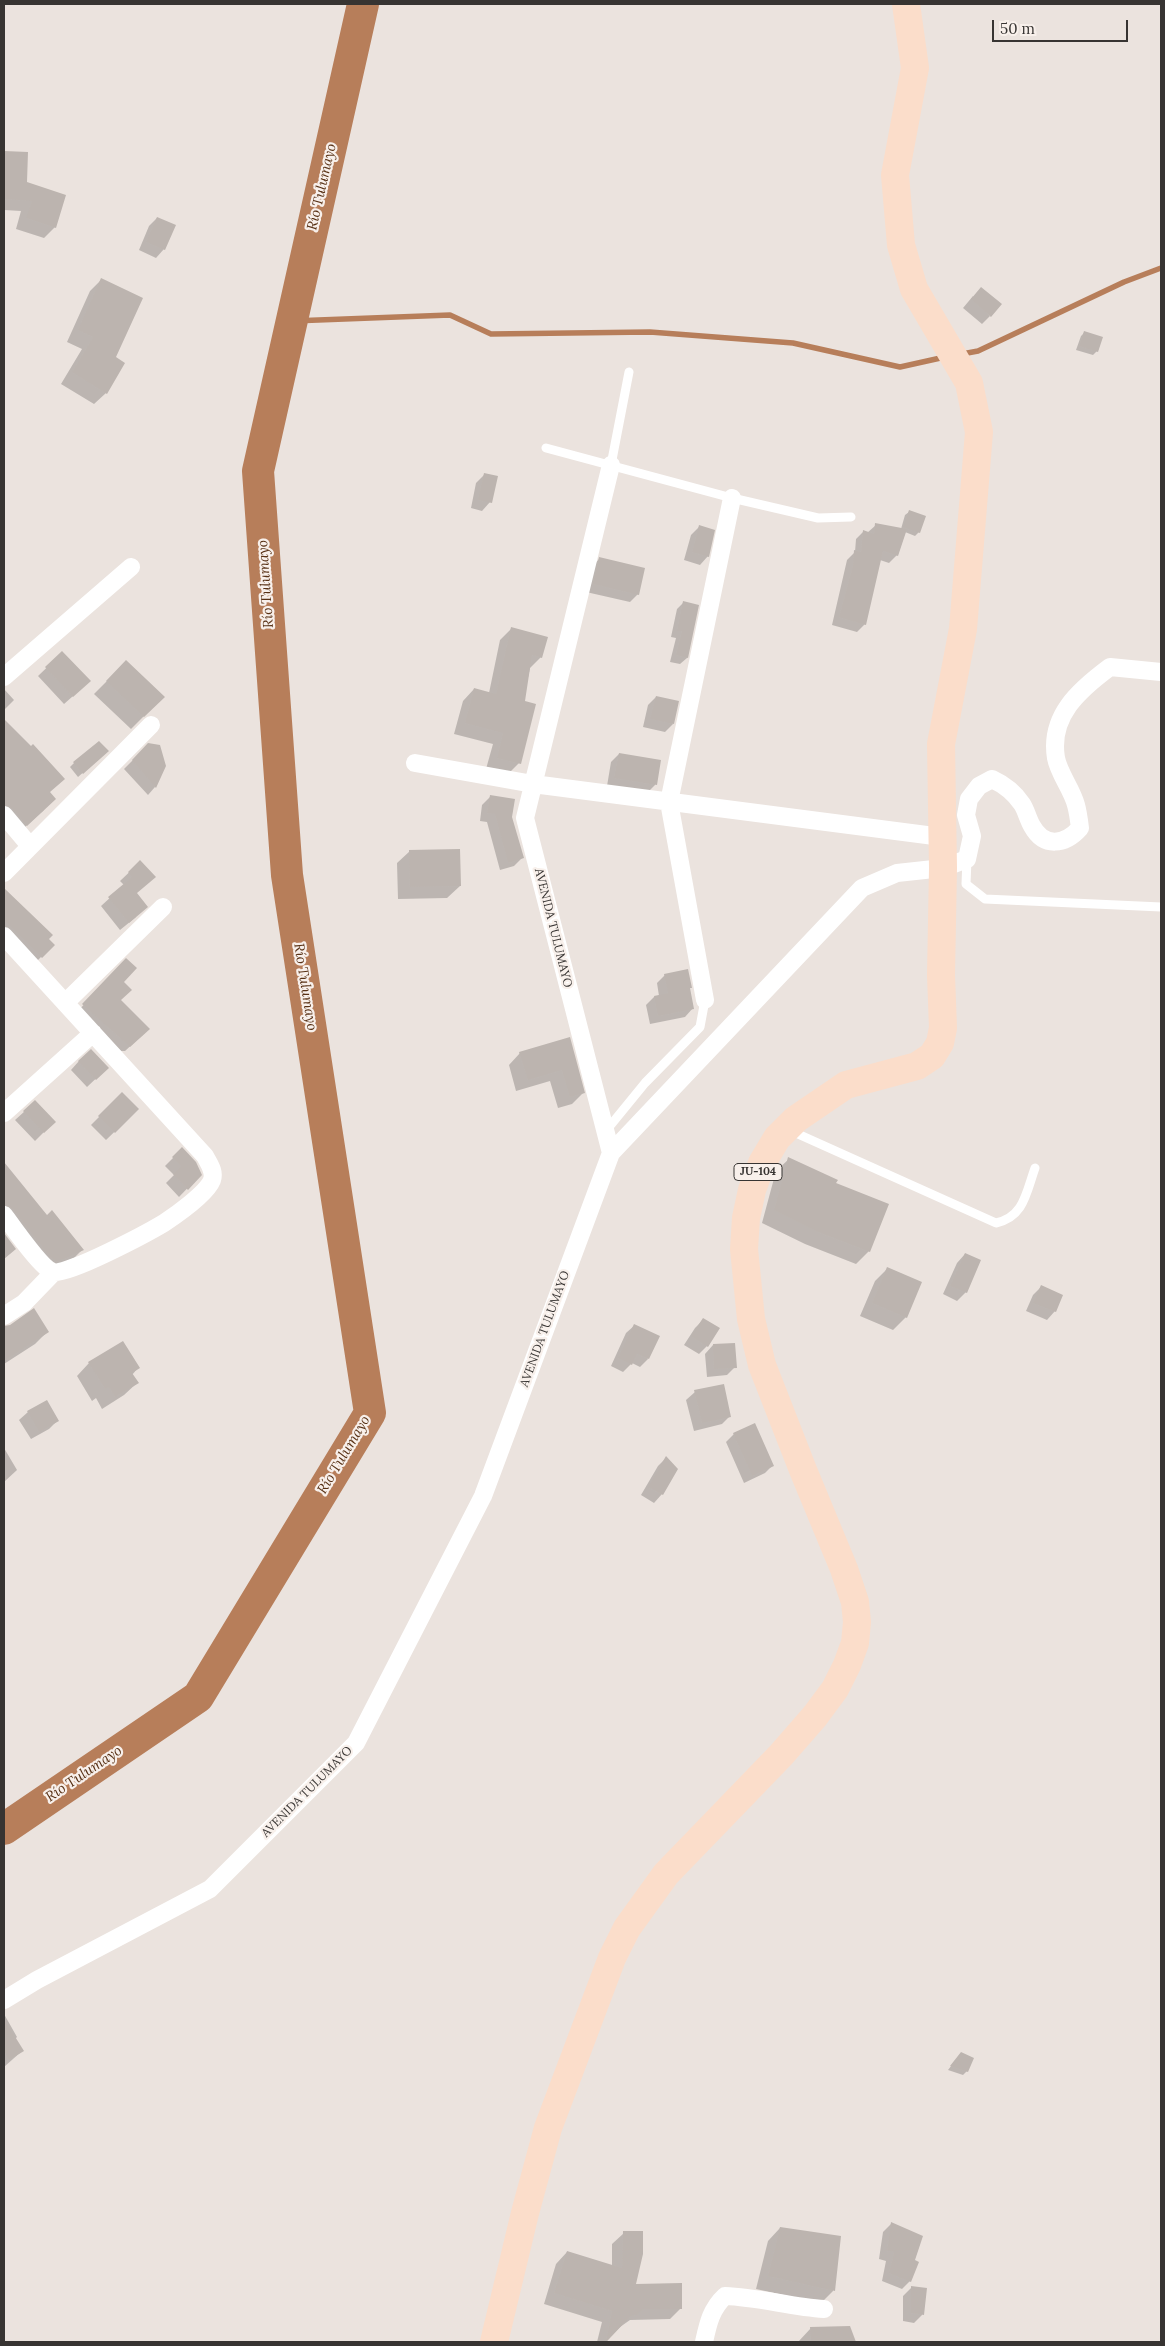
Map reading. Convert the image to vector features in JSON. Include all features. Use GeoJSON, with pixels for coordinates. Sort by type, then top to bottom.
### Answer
{"type":"FeatureCollection","features":[{"type":"Feature","properties":{"kind":"main road","name":"JU-104"},"geometry":{"type":"LineString","coordinates":[[494,2342],[524,2213],[548,2128],[619,1943],[644,1902],[666,1874],[781,1755],[815,1716],[835,1689],[855,1643],[857,1622],[854,1602],[844,1569],[802,1470],[762,1365],[751,1319],[744,1249],[752,1190],[762,1163],[777,1138],[819,1102],[846,1085],[917,1066],[932,1056],[940,1043],[943,1028],[941,975],[955,864],[942,837],[941,744],[963,629],[979,432],[970,383],[914,289],[901,245],[895,175],[915,68],[906,4]]}},
{"type":"Feature","properties":{"kind":"street","name":"AVENIDA TULUMAYO"},"geometry":{"type":"LineString","coordinates":[[4,2000],[37,1980],[210,1889],[356,1743],[483,1496],[610,1153],[526,818],[610,465]]}},
{"type":"Feature","properties":{"kind":"street"},"geometry":{"type":"LineString","coordinates":[[705,1000],[669,802],[732,498]]}},
{"type":"Feature","properties":{"kind":"street"},"geometry":{"type":"LineString","coordinates":[[4,676],[131,567]]}},
{"type":"Feature","properties":{"kind":"street"},"geometry":{"type":"LineString","coordinates":[[610,1153],[862,888],[897,872],[955,864],[972,836],[966,815],[969,799],[979,786],[992,779],[1007,786],[1022,804],[1032,827],[1041,836],[1053,842],[1071,838],[1080,828],[1076,805],[1056,759],[1056,733],[1064,710],[1084,686],[1110,667],[1161,672]]}},
{"type":"Feature","properties":{"kind":"street"},"geometry":{"type":"LineString","coordinates":[[4,872],[151,725]]}},
{"type":"Feature","properties":{"kind":"street"},"geometry":{"type":"LineString","coordinates":[[415,763],[534,784],[942,837]]}},
{"type":"Feature","properties":{"kind":"street"},"geometry":{"type":"LineString","coordinates":[[4,815],[30,846]]}},
{"type":"Feature","properties":{"kind":"street"},"geometry":{"type":"LineString","coordinates":[[65,1003],[163,907]]}},
{"type":"Feature","properties":{"kind":"street"},"geometry":{"type":"LineString","coordinates":[[4,936],[204,1156],[213,1170],[212,1181],[204,1191],[163,1223],[65,1272],[54,1272],[44,1266],[4,1215]]}},
{"type":"Feature","properties":{"kind":"street"},"geometry":{"type":"LineString","coordinates":[[4,1113],[93,1033]]}},
{"type":"Feature","properties":{"kind":"street"},"geometry":{"type":"LineString","coordinates":[[4,1316],[24,1303],[54,1272]]}},
{"type":"Feature","properties":{"kind":"street"},"geometry":{"type":"LineString","coordinates":[[704,2342],[712,2312],[725,2296],[738,2296],[799,2308],[824,2310]]}},
{"type":"Feature","properties":{"kind":"lane"},"geometry":{"type":"LineString","coordinates":[[610,465],[629,372]]}},
{"type":"Feature","properties":{"kind":"lane"},"geometry":{"type":"LineString","coordinates":[[546,448],[732,498],[818,518],[851,517]]}},
{"type":"Feature","properties":{"kind":"lane"},"geometry":{"type":"LineString","coordinates":[[955,864],[966,884],[984,898],[1161,907]]}},
{"type":"Feature","properties":{"kind":"lane"},"geometry":{"type":"LineString","coordinates":[[605,1132],[661,1065],[700,1027],[705,1000]]}},
{"type":"Feature","properties":{"kind":"lane"},"geometry":{"type":"LineString","coordinates":[[787,1129],[996,1223],[1009,1220],[1020,1210],[1035,1168]]}},
{"type":"Feature","properties":{"kind":"building"},"geometry":{"type":"Polygon","coordinates":[[[4,151],[28,152],[27,182],[66,195],[56,228],[26,218],[32,201],[4,199],[4,151]]]}},
{"type":"Feature","properties":{"kind":"building"},"geometry":{"type":"Polygon","coordinates":[[[157,217],[176,225],[165,250],[146,242],[157,217]]]}},
{"type":"Feature","properties":{"kind":"building"},"geometry":{"type":"Polygon","coordinates":[[[101,278],[143,298],[116,357],[125,363],[107,394],[72,372],[93,337],[78,330],[101,278]]]}},
{"type":"Feature","properties":{"kind":"building"},"geometry":{"type":"Polygon","coordinates":[[[981,287],[1002,304],[991,317],[971,299],[981,287]]]}},
{"type":"Feature","properties":{"kind":"building"},"geometry":{"type":"Polygon","coordinates":[[[1084,331],[1103,337],[1098,352],[1079,346],[1084,331]]]}},
{"type":"Feature","properties":{"kind":"building"},"geometry":{"type":"Polygon","coordinates":[[[484,473],[498,476],[492,503],[478,500],[484,473]]]}},
{"type":"Feature","properties":{"kind":"building"},"geometry":{"type":"Polygon","coordinates":[[[909,510],[926,516],[920,533],[903,527],[909,510]]]}},
{"type":"Feature","properties":{"kind":"building"},"geometry":{"type":"Polygon","coordinates":[[[875,523],[907,529],[898,556],[883,551],[866,625],[839,617],[853,565],[854,550],[861,552],[863,530],[874,534],[875,523]]]}},
{"type":"Feature","properties":{"kind":"building"},"geometry":{"type":"Polygon","coordinates":[[[699,525],[715,530],[709,557],[692,552],[699,525]]]}},
{"type":"Feature","properties":{"kind":"building"},"geometry":{"type":"Polygon","coordinates":[[[599,557],[645,568],[639,595],[593,584],[599,557]]]}},
{"type":"Feature","properties":{"kind":"building"},"geometry":{"type":"Polygon","coordinates":[[[683,601],[699,605],[688,658],[676,655],[682,631],[677,631],[683,601]]]}},
{"type":"Feature","properties":{"kind":"building"},"geometry":{"type":"Polygon","coordinates":[[[511,627],[548,637],[542,658],[532,655],[525,701],[536,704],[521,764],[497,758],[503,733],[465,723],[474,688],[496,694],[511,627]]]}},
{"type":"Feature","properties":{"kind":"building"},"geometry":{"type":"Polygon","coordinates":[[[62,651],[91,681],[73,697],[45,667],[62,651]]]}},
{"type":"Feature","properties":{"kind":"building"},"geometry":{"type":"Polygon","coordinates":[[[126,660],[165,697],[144,717],[106,681],[126,660]]]}},
{"type":"Feature","properties":{"kind":"building"},"geometry":{"type":"Polygon","coordinates":[[[656,696],[679,701],[674,724],[650,719],[656,696]]]}},
{"type":"Feature","properties":{"kind":"building"},"geometry":{"type":"Polygon","coordinates":[[[4,719],[31,746],[33,744],[65,779],[50,792],[56,799],[27,826],[12,808],[4,805],[4,719]]]}},
{"type":"Feature","properties":{"kind":"building"},"geometry":{"type":"Polygon","coordinates":[[[99,741],[109,751],[83,774],[73,762],[99,741]]]}},
{"type":"Feature","properties":{"kind":"building"},"geometry":{"type":"Polygon","coordinates":[[[148,743],[160,745],[166,766],[156,788],[132,760],[148,743]]]}},
{"type":"Feature","properties":{"kind":"building"},"geometry":{"type":"Polygon","coordinates":[[[619,753],[661,760],[657,785],[614,778],[619,753]]]}},
{"type":"Feature","properties":{"kind":"building"},"geometry":{"type":"Polygon","coordinates":[[[490,795],[515,799],[512,817],[524,858],[508,863],[495,814],[487,813],[490,795]]]}},
{"type":"Feature","properties":{"kind":"building"},"geometry":{"type":"Polygon","coordinates":[[[460,849],[461,886],[410,887],[409,850],[460,849]]]}},
{"type":"Feature","properties":{"kind":"building"},"geometry":{"type":"Polygon","coordinates":[[[140,860],[156,877],[137,893],[148,907],[129,923],[108,897],[132,877],[128,872],[140,860]]]}},
{"type":"Feature","properties":{"kind":"building"},"geometry":{"type":"Polygon","coordinates":[[[4,888],[53,935],[49,939],[55,945],[42,958],[4,920],[4,888]]]}},
{"type":"Feature","properties":{"kind":"building"},"geometry":{"type":"Polygon","coordinates":[[[126,958],[137,968],[124,982],[132,990],[121,1000],[150,1029],[130,1047],[82,1004],[126,958]]]}},
{"type":"Feature","properties":{"kind":"building"},"geometry":{"type":"Polygon","coordinates":[[[688,969],[694,1009],[658,1016],[654,996],[668,993],[664,974],[688,969]]]}},
{"type":"Feature","properties":{"kind":"building"},"geometry":{"type":"Polygon","coordinates":[[[570,1037],[585,1093],[570,1097],[562,1070],[528,1080],[519,1052],[570,1037]]]}},
{"type":"Feature","properties":{"kind":"building"},"geometry":{"type":"Polygon","coordinates":[[[91,1049],[109,1068],[96,1080],[78,1061],[91,1049]]]}},
{"type":"Feature","properties":{"kind":"building"},"geometry":{"type":"Polygon","coordinates":[[[122,1092],[139,1109],[115,1133],[98,1116],[122,1092]]]}},
{"type":"Feature","properties":{"kind":"building"},"geometry":{"type":"Polygon","coordinates":[[[35,1100],[56,1122],[44,1133],[23,1111],[35,1100]]]}},
{"type":"Feature","properties":{"kind":"building"},"geometry":{"type":"Polygon","coordinates":[[[182,1147],[196,1162],[202,1175],[188,1190],[173,1174],[181,1166],[172,1157],[182,1147]]]}},
{"type":"Feature","properties":{"kind":"building"},"geometry":{"type":"Polygon","coordinates":[[[788,1157],[838,1180],[836,1183],[889,1204],[870,1252],[818,1232],[774,1210],[788,1157]]]}},
{"type":"Feature","properties":{"kind":"building"},"geometry":{"type":"Polygon","coordinates":[[[4,1162],[47,1215],[52,1210],[84,1250],[59,1261],[49,1256],[13,1209],[4,1204],[4,1162]]]}},
{"type":"Feature","properties":{"kind":"building"},"geometry":{"type":"Polygon","coordinates":[[[4,1233],[16,1249],[4,1259],[4,1233]]]}},
{"type":"Feature","properties":{"kind":"building"},"geometry":{"type":"Polygon","coordinates":[[[965,1253],[981,1260],[967,1293],[950,1286],[965,1253]]]}},
{"type":"Feature","properties":{"kind":"building"},"geometry":{"type":"Polygon","coordinates":[[[887,1267],[922,1282],[907,1318],[872,1303],[887,1267]]]}},
{"type":"Feature","properties":{"kind":"building"},"geometry":{"type":"Polygon","coordinates":[[[1041,1285],[1063,1295],[1056,1312],[1033,1303],[1041,1285]]]}},
{"type":"Feature","properties":{"kind":"building"},"geometry":{"type":"Polygon","coordinates":[[[34,1308],[49,1332],[4,1361],[4,1326],[10,1325],[34,1308]]]}},
{"type":"Feature","properties":{"kind":"building"},"geometry":{"type":"Polygon","coordinates":[[[703,1318],[720,1328],[708,1347],[691,1336],[703,1318]]]}},
{"type":"Feature","properties":{"kind":"building"},"geometry":{"type":"Polygon","coordinates":[[[634,1324],[660,1336],[649,1359],[637,1354],[632,1365],[618,1358],[634,1324]]]}},
{"type":"Feature","properties":{"kind":"building"},"geometry":{"type":"Polygon","coordinates":[[[123,1341],[140,1368],[132,1373],[139,1383],[115,1397],[109,1387],[105,1389],[88,1362],[123,1341]]]}},
{"type":"Feature","properties":{"kind":"building"},"geometry":{"type":"Polygon","coordinates":[[[735,1343],[737,1368],[714,1369],[713,1344],[735,1343]]]}},
{"type":"Feature","properties":{"kind":"building"},"geometry":{"type":"Polygon","coordinates":[[[724,1384],[731,1417],[702,1423],[694,1390],[724,1384]]]}},
{"type":"Feature","properties":{"kind":"building"},"geometry":{"type":"Polygon","coordinates":[[[47,1400],[59,1421],[39,1432],[27,1411],[47,1400]]]}},
{"type":"Feature","properties":{"kind":"building"},"geometry":{"type":"Polygon","coordinates":[[[755,1423],[774,1466],[752,1476],[733,1433],[755,1423]]]}},
{"type":"Feature","properties":{"kind":"building"},"geometry":{"type":"Polygon","coordinates":[[[666,1456],[678,1469],[663,1495],[648,1487],[666,1456]]]}},
{"type":"Feature","properties":{"kind":"building"},"geometry":{"type":"Polygon","coordinates":[[[4,2019],[24,2051],[9,2060],[4,2051],[4,2019]]]}},
{"type":"Feature","properties":{"kind":"building"},"geometry":{"type":"Polygon","coordinates":[[[961,2052],[974,2058],[968,2072],[950,2066],[961,2052]]]}},
{"type":"Feature","properties":{"kind":"building"},"geometry":{"type":"Polygon","coordinates":[[[891,2222],[923,2236],[915,2260],[919,2262],[911,2282],[889,2273],[894,2252],[887,2251],[891,2222]]]}},
{"type":"Feature","properties":{"kind":"building"},"geometry":{"type":"Polygon","coordinates":[[[780,2227],[841,2236],[835,2291],[768,2276],[780,2227]]]}},
{"type":"Feature","properties":{"kind":"building"},"geometry":{"type":"Polygon","coordinates":[[[623,2231],[643,2231],[643,2254],[636,2284],[682,2283],[682,2309],[643,2309],[637,2315],[631,2316],[606,2342],[612,2311],[554,2293],[567,2251],[622,2268],[623,2231]]]}},
{"type":"Feature","properties":{"kind":"building"},"geometry":{"type":"Polygon","coordinates":[[[911,2286],[927,2288],[924,2315],[911,2313],[911,2286]]]}},
{"type":"Feature","properties":{"kind":"building"},"geometry":{"type":"Polygon","coordinates":[[[850,2326],[856,2342],[811,2342],[810,2327],[850,2326]]]}},
{"type":"Feature","properties":{"kind":"waterway","name":"Río Tulumayo"},"geometry":{"type":"LineString","coordinates":[[4,1829],[198,1697],[370,1413],[287,875],[258,471],[363,4]]}},
{"type":"Feature","properties":{"kind":"waterway"},"geometry":{"type":"LineString","coordinates":[[962,354],[978,351],[1124,282],[1161,268]]}},
{"type":"Feature","properties":{"kind":"waterway"},"geometry":{"type":"LineString","coordinates":[[292,321],[450,315],[491,334],[650,332],[793,343],[900,367],[945,357]]}}]}
